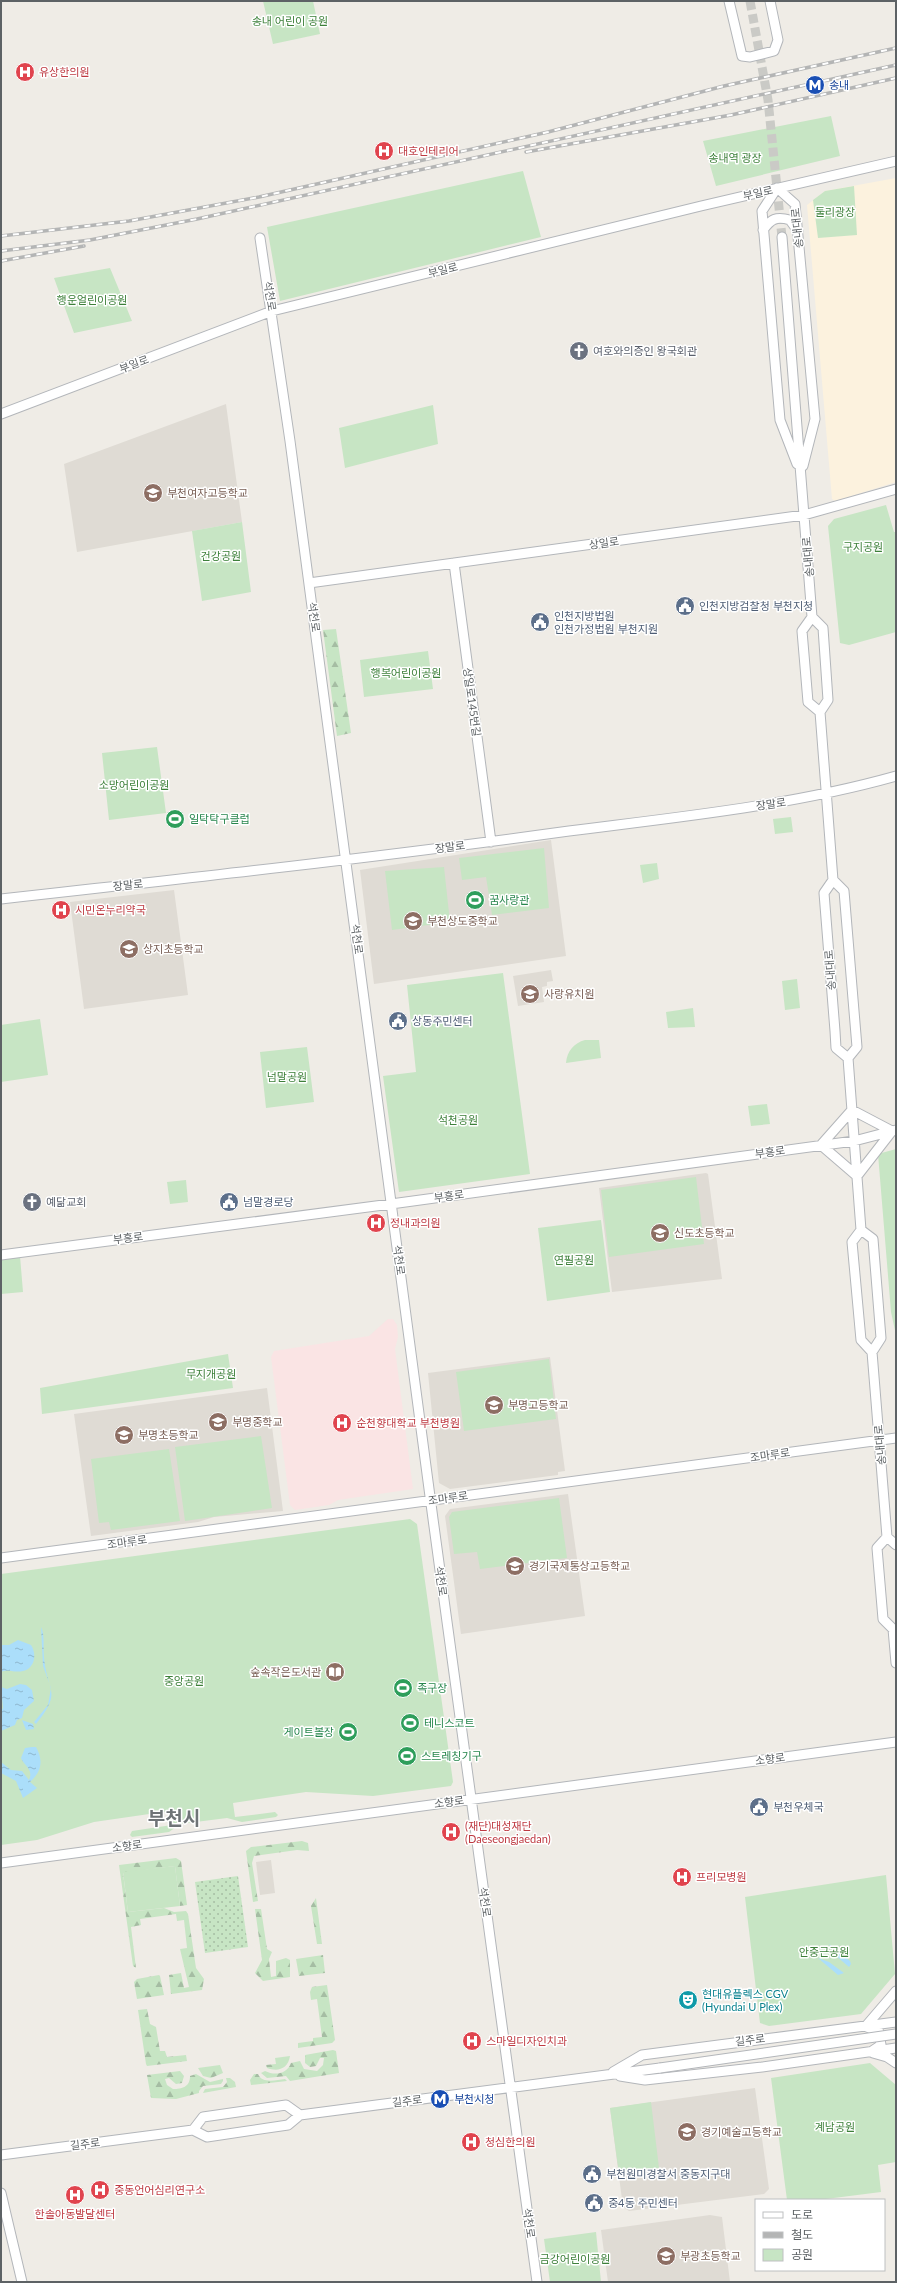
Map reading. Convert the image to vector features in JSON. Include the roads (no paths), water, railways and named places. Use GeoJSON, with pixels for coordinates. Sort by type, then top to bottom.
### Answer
{"type":"FeatureCollection","features":[{"type":"Feature","properties":{"kind":"street"},"geometry":{"type":"LineString","coordinates":[[729,1],[742,56],[750,57],[774,51],[778,40],[770,1]]}},
{"type":"Feature","properties":{"kind":"street","name":"부일로"},"geometry":{"type":"LineString","coordinates":[[1,414],[272,311],[777,188],[896,161]]}},
{"type":"Feature","properties":{"kind":"street","name":"송내대로"},"geometry":{"type":"LineString","coordinates":[[777,188],[796,204],[815,419],[801,473],[780,420],[763,230],[762,211],[777,188]]}},
{"type":"Feature","properties":{"kind":"street"},"geometry":{"type":"LineString","coordinates":[[763,230],[770,220],[781,217],[790,220],[798,232]]}},
{"type":"Feature","properties":{"kind":"street","name":"송내대로"},"geometry":{"type":"LineString","coordinates":[[782,237],[812,617]]}},
{"type":"Feature","properties":{"kind":"street","name":"석천로"},"geometry":{"type":"LineString","coordinates":[[260,238],[272,311],[347,860],[430,1500],[537,2282]]}},
{"type":"Feature","properties":{"kind":"street","name":"상일로"},"geometry":{"type":"LineString","coordinates":[[309,583],[804,516],[896,489]]}},
{"type":"Feature","properties":{"kind":"street","name":"상일로145번길"},"geometry":{"type":"LineString","coordinates":[[454,563],[491,842]]}},
{"type":"Feature","properties":{"kind":"street"},"geometry":{"type":"LineString","coordinates":[[820,712],[808,702],[802,631],[812,617],[823,628],[828,700],[820,712],[833,880]]}},
{"type":"Feature","properties":{"kind":"street","name":"장말로"},"geometry":{"type":"LineString","coordinates":[[1,899],[347,860],[798,800],[896,776]]}},
{"type":"Feature","properties":{"kind":"street","name":"송내대로"},"geometry":{"type":"LineString","coordinates":[[833,880],[844,891],[857,1047],[848,1058],[836,1048],[824,893],[833,880]]}},
{"type":"Feature","properties":{"kind":"street"},"geometry":{"type":"LineString","coordinates":[[848,1058],[861,1230],[852,1242],[860,1340],[872,1352],[881,1338],[873,1239],[861,1230]]}},
{"type":"Feature","properties":{"kind":"street"},"geometry":{"type":"LineString","coordinates":[[852,1110],[894,1130],[857,1176]]}},
{"type":"Feature","properties":{"kind":"street"},"geometry":{"type":"LineString","coordinates":[[852,1110],[821,1145],[857,1176]]}},
{"type":"Feature","properties":{"kind":"street","name":"부흥로"},"geometry":{"type":"LineString","coordinates":[[1,1254],[392,1204],[854,1141],[894,1130]]}},
{"type":"Feature","properties":{"kind":"street","name":"송내대로"},"geometry":{"type":"LineString","coordinates":[[872,1352],[887,1537]]}},
{"type":"Feature","properties":{"kind":"street","name":"조마루로"},"geometry":{"type":"LineString","coordinates":[[1,1558],[896,1438]]}},
{"type":"Feature","properties":{"kind":"street"},"geometry":{"type":"LineString","coordinates":[[896,1545],[887,1537],[877,1548],[883,1619],[895,1627],[896,1663]]}},
{"type":"Feature","properties":{"kind":"street","name":"소향로"},"geometry":{"type":"LineString","coordinates":[[1,1862],[896,1742]]}},
{"type":"Feature","properties":{"kind":"street"},"geometry":{"type":"LineString","coordinates":[[869,2052],[881,2045],[879,2032],[866,2026],[896,1991]]}},
{"type":"Feature","properties":{"kind":"street","name":"길주로"},"geometry":{"type":"LineString","coordinates":[[608,2074],[642,2055],[896,2022]]}},
{"type":"Feature","properties":{"kind":"street","name":"길주로"},"geometry":{"type":"LineString","coordinates":[[1,2155],[193,2130],[207,2137],[288,2125],[300,2115],[660,2068],[896,2034]]}},
{"type":"Feature","properties":{"kind":"street","name":"길주로"},"geometry":{"type":"LineString","coordinates":[[608,2074],[645,2080],[896,2048]]}},
{"type":"Feature","properties":{"kind":"street"},"geometry":{"type":"LineString","coordinates":[[869,2052],[887,2057],[896,2063]]}},
{"type":"Feature","properties":{"kind":"street"},"geometry":{"type":"LineString","coordinates":[[193,2130],[203,2117],[286,2105],[300,2115]]}},
{"type":"Feature","properties":{"kind":"street"},"geometry":{"type":"LineString","coordinates":[[1,2193],[22,2282]]}},
{"type":"Feature","properties":{"kind":"water"},"geometry":{"type":"Polygon","coordinates":[[[41,1627],[46,1669],[50,1685],[43,1666],[41,1627]]]}},
{"type":"Feature","properties":{"kind":"water"},"geometry":{"type":"Polygon","coordinates":[[[18,1640],[31,1645],[34,1652],[34,1660],[32,1664],[23,1671],[1,1672],[1,1645],[9,1645],[18,1640]]]}},
{"type":"Feature","properties":{"kind":"water"},"geometry":{"type":"Polygon","coordinates":[[[20,1684],[26,1685],[32,1690],[34,1701],[24,1710],[22,1718],[17,1720],[15,1725],[1,1731],[1,1711],[3,1708],[1,1687],[7,1689],[20,1684]]]}},
{"type":"Feature","properties":{"kind":"water"},"geometry":{"type":"Polygon","coordinates":[[[51,1689],[49,1704],[36,1724],[34,1722],[48,1705],[51,1689]]]}},
{"type":"Feature","properties":{"kind":"water"},"geometry":{"type":"Polygon","coordinates":[[[22,1720],[33,1724],[34,1729],[26,1730],[22,1720]]]}},
{"type":"Feature","properties":{"kind":"water"},"geometry":{"type":"Polygon","coordinates":[[[36,1747],[41,1762],[37,1774],[30,1782],[37,1788],[23,1798],[16,1781],[1,1773],[1,1762],[11,1770],[22,1771],[29,1780],[29,1770],[21,1758],[25,1748],[36,1747]]]}},
{"type":"Feature","properties":{"kind":"water"},"geometry":{"type":"Polygon","coordinates":[[[829,1944],[850,1961],[851,1964],[849,1967],[835,1955],[829,1944]]]}},
{"type":"Feature","properties":{"kind":"water"},"geometry":{"type":"Polygon","coordinates":[[[818,1958],[829,1962],[844,1973],[838,1975],[818,1958]]]}},
{"type":"Feature","properties":{"kind":"tunnel"},"geometry":{"type":"LineString","coordinates":[[750,1],[768,100],[782,237]]}},
{"type":"Feature","properties":{"kind":"railway"},"geometry":{"type":"LineString","coordinates":[[1,236],[129,221],[259,197],[548,132],[724,86],[896,48]]}},
{"type":"Feature","properties":{"kind":"railway"},"geometry":{"type":"LineString","coordinates":[[1,251],[90,240],[197,219],[896,65]]}},
{"type":"Feature","properties":{"kind":"railway"},"geometry":{"type":"LineString","coordinates":[[526,152],[731,115],[896,78]]}},
{"type":"Feature","properties":{"kind":"railway"},"geometry":{"type":"LineString","coordinates":[[1,261],[84,246]]}},
{"type":"Feature","properties":{"kind":"place","name":"유상한의원"},"geometry":{"type":"Point","coordinates":[25,72]}},
{"type":"Feature","properties":{"kind":"place","name":"송내"},"geometry":{"type":"Point","coordinates":[815,85]}},
{"type":"Feature","properties":{"kind":"place","name":"대호인테리어"},"geometry":{"type":"Point","coordinates":[384,151]}},
{"type":"Feature","properties":{"kind":"place","name":"여호와의증인 왕국회관"},"geometry":{"type":"Point","coordinates":[579,351]}},
{"type":"Feature","properties":{"kind":"place","name":"부천여자고등학교"},"geometry":{"type":"Point","coordinates":[153,493]}},
{"type":"Feature","properties":{"kind":"place","name":"인천지방검찰청 부천지청"},"geometry":{"type":"Point","coordinates":[685,606]}},
{"type":"Feature","properties":{"kind":"place","name":"인천지방법원 인천가정법원 부천지원"},"geometry":{"type":"Point","coordinates":[540,622]}},
{"type":"Feature","properties":{"kind":"place","name":"일탁탁구클럽"},"geometry":{"type":"Point","coordinates":[175,819]}},
{"type":"Feature","properties":{"kind":"place","name":"꿈사랑관"},"geometry":{"type":"Point","coordinates":[475,900]}},
{"type":"Feature","properties":{"kind":"place","name":"시민온누리약국"},"geometry":{"type":"Point","coordinates":[61,910]}},
{"type":"Feature","properties":{"kind":"place","name":"부천상도중학교"},"geometry":{"type":"Point","coordinates":[413,921]}},
{"type":"Feature","properties":{"kind":"place","name":"상지초등학교"},"geometry":{"type":"Point","coordinates":[129,949]}},
{"type":"Feature","properties":{"kind":"place","name":"사랑유치원"},"geometry":{"type":"Point","coordinates":[530,994]}},
{"type":"Feature","properties":{"kind":"place","name":"상동주민센터"},"geometry":{"type":"Point","coordinates":[398,1021]}},
{"type":"Feature","properties":{"kind":"place","name":"예닮교회"},"geometry":{"type":"Point","coordinates":[32,1202]}},
{"type":"Feature","properties":{"kind":"place","name":"넘말경로당"},"geometry":{"type":"Point","coordinates":[229,1202]}},
{"type":"Feature","properties":{"kind":"place","name":"정내과의원"},"geometry":{"type":"Point","coordinates":[376,1223]}},
{"type":"Feature","properties":{"kind":"place","name":"신도초등학교"},"geometry":{"type":"Point","coordinates":[660,1233]}},
{"type":"Feature","properties":{"kind":"place","name":"부명고등학교"},"geometry":{"type":"Point","coordinates":[494,1405]}},
{"type":"Feature","properties":{"kind":"place","name":"부명중학교"},"geometry":{"type":"Point","coordinates":[218,1422]}},
{"type":"Feature","properties":{"kind":"place","name":"순천향대학교 부천병원"},"geometry":{"type":"Point","coordinates":[342,1423]}},
{"type":"Feature","properties":{"kind":"place","name":"부명초등학교"},"geometry":{"type":"Point","coordinates":[124,1435]}},
{"type":"Feature","properties":{"kind":"place","name":"경기국제통상고등학교"},"geometry":{"type":"Point","coordinates":[515,1566]}},
{"type":"Feature","properties":{"kind":"place","name":"숲속작은도서관"},"geometry":{"type":"Point","coordinates":[335,1672]}},
{"type":"Feature","properties":{"kind":"place","name":"족구장"},"geometry":{"type":"Point","coordinates":[403,1688]}},
{"type":"Feature","properties":{"kind":"place","name":"테니스코트"},"geometry":{"type":"Point","coordinates":[410,1723]}},
{"type":"Feature","properties":{"kind":"place","name":"게이트볼장"},"geometry":{"type":"Point","coordinates":[348,1732]}},
{"type":"Feature","properties":{"kind":"place","name":"스트레칭기구"},"geometry":{"type":"Point","coordinates":[407,1756]}},
{"type":"Feature","properties":{"kind":"place","name":"부천우체국"},"geometry":{"type":"Point","coordinates":[759,1807]}},
{"type":"Feature","properties":{"kind":"place","name":"(재단)대성재단 (Daeseongjaedan)"},"geometry":{"type":"Point","coordinates":[451,1832]}},
{"type":"Feature","properties":{"kind":"place","name":"프리모병원"},"geometry":{"type":"Point","coordinates":[682,1877]}},
{"type":"Feature","properties":{"kind":"place","name":"현대유플렉스 CGV (Hyundai U Plex)"},"geometry":{"type":"Point","coordinates":[688,2000]}},
{"type":"Feature","properties":{"kind":"place","name":"스마일디자인치과"},"geometry":{"type":"Point","coordinates":[472,2041]}},
{"type":"Feature","properties":{"kind":"place","name":"부천시청"},"geometry":{"type":"Point","coordinates":[440,2099]}},
{"type":"Feature","properties":{"kind":"place","name":"경기예술고등학교"},"geometry":{"type":"Point","coordinates":[687,2132]}},
{"type":"Feature","properties":{"kind":"place","name":"청심한의원"},"geometry":{"type":"Point","coordinates":[471,2142]}},
{"type":"Feature","properties":{"kind":"place","name":"부천원미경찰서 중동지구대"},"geometry":{"type":"Point","coordinates":[592,2174]}},
{"type":"Feature","properties":{"kind":"place","name":"중동언어심리연구소"},"geometry":{"type":"Point","coordinates":[100,2190]}},
{"type":"Feature","properties":{"kind":"place","name":"한솔아동발달센터"},"geometry":{"type":"Point","coordinates":[75,2195]}},
{"type":"Feature","properties":{"kind":"place","name":"중4동 주민센터"},"geometry":{"type":"Point","coordinates":[594,2203]}},
{"type":"Feature","properties":{"kind":"place","name":"부광초등학교"},"geometry":{"type":"Point","coordinates":[666,2256]}},
{"type":"Feature","properties":{"kind":"district","name":"부천시"},"geometry":{"type":"Point","coordinates":[174,1818]}},
{"type":"Feature","properties":{"kind":"park label","name":"송내 어린이 공원"},"geometry":{"type":"Point","coordinates":[290,21]}},
{"type":"Feature","properties":{"kind":"park label","name":"송내역 광장"},"geometry":{"type":"Point","coordinates":[735,158]}},
{"type":"Feature","properties":{"kind":"park label","name":"둘리광장"},"geometry":{"type":"Point","coordinates":[835,212]}},
{"type":"Feature","properties":{"kind":"park label","name":"행운얼린이공원"},"geometry":{"type":"Point","coordinates":[92,300]}},
{"type":"Feature","properties":{"kind":"park label","name":"구지공원"},"geometry":{"type":"Point","coordinates":[863,547]}},
{"type":"Feature","properties":{"kind":"park label","name":"건강공원"},"geometry":{"type":"Point","coordinates":[221,556]}},
{"type":"Feature","properties":{"kind":"park label","name":"행복어린이공원"},"geometry":{"type":"Point","coordinates":[406,673]}},
{"type":"Feature","properties":{"kind":"park label","name":"소망어린이공원"},"geometry":{"type":"Point","coordinates":[134,785]}},
{"type":"Feature","properties":{"kind":"park label","name":"넘말공원"},"geometry":{"type":"Point","coordinates":[287,1077]}},
{"type":"Feature","properties":{"kind":"park label","name":"석천공원"},"geometry":{"type":"Point","coordinates":[458,1120]}},
{"type":"Feature","properties":{"kind":"park label","name":"연필공원"},"geometry":{"type":"Point","coordinates":[574,1260]}},
{"type":"Feature","properties":{"kind":"park label","name":"무지개공원"},"geometry":{"type":"Point","coordinates":[211,1374]}},
{"type":"Feature","properties":{"kind":"park label","name":"중앙공원"},"geometry":{"type":"Point","coordinates":[184,1681]}},
{"type":"Feature","properties":{"kind":"park label","name":"안중근공원"},"geometry":{"type":"Point","coordinates":[824,1952]}},
{"type":"Feature","properties":{"kind":"park label","name":"계남공원"},"geometry":{"type":"Point","coordinates":[835,2127]}},
{"type":"Feature","properties":{"kind":"park label","name":"금강어린이공원"},"geometry":{"type":"Point","coordinates":[575,2259]}}]}
